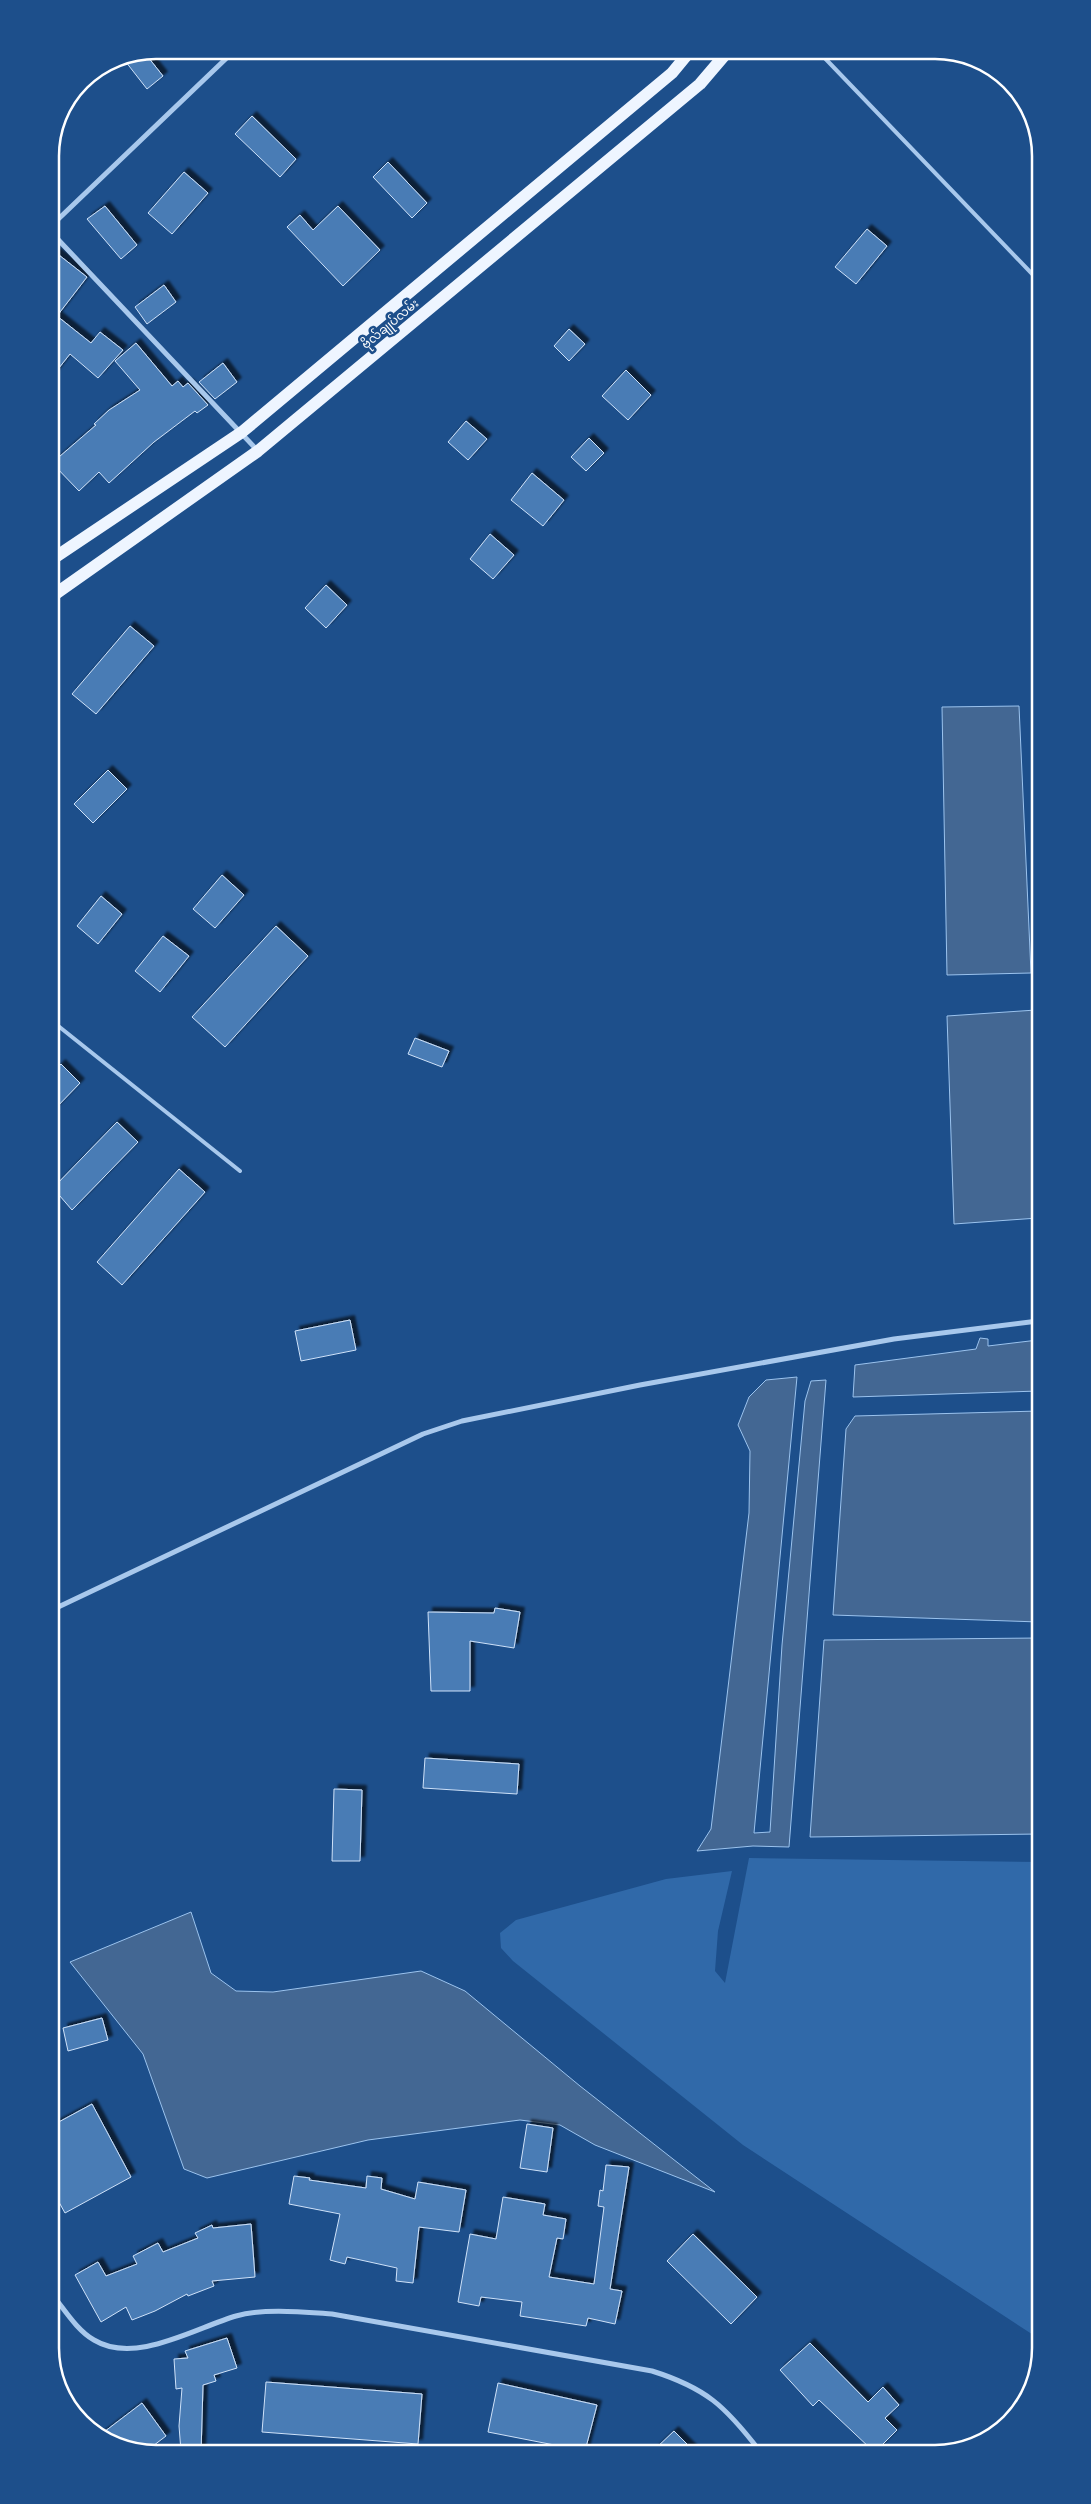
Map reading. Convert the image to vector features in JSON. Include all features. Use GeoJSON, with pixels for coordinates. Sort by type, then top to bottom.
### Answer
{"type":"FeatureCollection","features":[{"type":"Feature","properties":{"kind":"main road","name":"ဗိုလ်ချုပ်လမ်း"},"geometry":{"type":"LineString","coordinates":[[59,555],[242,432],[672,73],[684,59]]}},
{"type":"Feature","properties":{"kind":"main road","name":"ဗိုလ်ချုပ်လမ်း"},"geometry":{"type":"LineString","coordinates":[[59,591],[258,451],[700,84],[721,59]]}},
{"type":"Feature","properties":{"kind":"street"},"geometry":{"type":"LineString","coordinates":[[59,218],[226,59]]}},
{"type":"Feature","properties":{"kind":"street"},"geometry":{"type":"LineString","coordinates":[[59,240],[258,451]]}},
{"type":"Feature","properties":{"kind":"street"},"geometry":{"type":"LineString","coordinates":[[59,1607],[422,1434],[462,1421],[640,1385],[894,1339],[1032,1322]]}},
{"type":"Feature","properties":{"kind":"street"},"geometry":{"type":"LineString","coordinates":[[59,2303],[70,2318],[93,2340],[110,2347],[127,2349],[150,2346],[239,2316],[289,2312],[332,2314],[652,2371],[680,2380],[708,2395],[734,2418],[755,2445]]}},
{"type":"Feature","properties":{"kind":"lane"},"geometry":{"type":"LineString","coordinates":[[826,59],[1032,274]]}},
{"type":"Feature","properties":{"kind":"lane"},"geometry":{"type":"LineString","coordinates":[[59,1027],[240,1171]]}},
{"type":"Feature","properties":{"kind":"shaded area"},"geometry":{"type":"Polygon","coordinates":[[[1019,706],[1031,973],[947,975],[942,707],[1019,706]]]}},
{"type":"Feature","properties":{"kind":"shaded area"},"geometry":{"type":"Polygon","coordinates":[[[1032,1010],[1032,1218],[954,1224],[947,1016],[1032,1010]]]}},
{"type":"Feature","properties":{"kind":"shaded area"},"geometry":{"type":"Polygon","coordinates":[[[980,1338],[988,1339],[988,1346],[1032,1341],[1032,1391],[853,1397],[855,1365],[976,1349],[980,1338]]]}},
{"type":"Feature","properties":{"kind":"shaded area"},"geometry":{"type":"Polygon","coordinates":[[[797,1377],[754,1833],[770,1832],[782,1645],[805,1401],[811,1381],[826,1380],[789,1847],[753,1846],[697,1851],[711,1829],[749,1513],[750,1451],[738,1425],[749,1397],[766,1380],[797,1377]]]}},
{"type":"Feature","properties":{"kind":"shaded area"},"geometry":{"type":"Polygon","coordinates":[[[1032,1411],[1032,1622],[833,1615],[846,1429],[855,1416],[1032,1411]]]}},
{"type":"Feature","properties":{"kind":"shaded area"},"geometry":{"type":"Polygon","coordinates":[[[1032,1638],[1032,1834],[810,1837],[824,1640],[1032,1638]]]}},
{"type":"Feature","properties":{"kind":"shaded area"},"geometry":{"type":"Polygon","coordinates":[[[749,1858],[1032,1862],[1032,2334],[743,2145],[513,1961],[501,1948],[500,1933],[516,1920],[666,1879],[732,1871],[718,1931],[715,1971],[725,1983],[749,1858]]]}},
{"type":"Feature","properties":{"kind":"shaded area"},"geometry":{"type":"Polygon","coordinates":[[[191,1912],[211,1973],[236,1991],[273,1992],[421,1971],[465,1991],[580,2086],[715,2192],[595,2145],[560,2125],[520,2120],[368,2140],[207,2178],[184,2169],[143,2054],[70,1962],[191,1912]]]}},
{"type":"Feature","properties":{"kind":"building"},"geometry":{"type":"Polygon","coordinates":[[[150,59],[163,76],[147,89],[127,63],[150,59]]]}},
{"type":"Feature","properties":{"kind":"building"},"geometry":{"type":"Polygon","coordinates":[[[252,116],[296,159],[280,177],[235,134],[252,116]]]}},
{"type":"Feature","properties":{"kind":"building"},"geometry":{"type":"Polygon","coordinates":[[[388,162],[427,203],[412,218],[373,177],[388,162]]]}},
{"type":"Feature","properties":{"kind":"building"},"geometry":{"type":"Polygon","coordinates":[[[184,172],[208,193],[172,234],[148,213],[184,172]]]}},
{"type":"Feature","properties":{"kind":"building"},"geometry":{"type":"Polygon","coordinates":[[[105,206],[137,245],[121,259],[87,219],[105,206]]]}},
{"type":"Feature","properties":{"kind":"building"},"geometry":{"type":"Polygon","coordinates":[[[338,206],[380,250],[343,286],[287,227],[300,215],[313,230],[338,206]]]}},
{"type":"Feature","properties":{"kind":"building"},"geometry":{"type":"Polygon","coordinates":[[[867,229],[887,246],[856,284],[835,267],[867,229]]]}},
{"type":"Feature","properties":{"kind":"building"},"geometry":{"type":"Polygon","coordinates":[[[59,255],[87,277],[59,313],[59,255]]]}},
{"type":"Feature","properties":{"kind":"building"},"geometry":{"type":"Polygon","coordinates":[[[164,285],[176,302],[147,324],[135,307],[164,285]]]}},
{"type":"Feature","properties":{"kind":"building"},"geometry":{"type":"Polygon","coordinates":[[[59,318],[91,343],[100,332],[123,350],[98,378],[70,354],[59,368],[59,318]]]}},
{"type":"Feature","properties":{"kind":"building"},"geometry":{"type":"Polygon","coordinates":[[[569,329],[585,344],[569,361],[554,346],[569,329]]]}},
{"type":"Feature","properties":{"kind":"building"},"geometry":{"type":"Polygon","coordinates":[[[136,343],[172,386],[178,381],[183,387],[188,383],[208,405],[197,413],[195,411],[154,442],[109,483],[99,472],[79,491],[59,470],[59,457],[96,425],[94,424],[109,410],[140,390],[115,361],[136,343]]]}},
{"type":"Feature","properties":{"kind":"building"},"geometry":{"type":"Polygon","coordinates":[[[223,363],[237,382],[215,399],[199,382],[223,363]]]}},
{"type":"Feature","properties":{"kind":"building"},"geometry":{"type":"Polygon","coordinates":[[[626,370],[651,395],[628,420],[602,396],[626,370]]]}},
{"type":"Feature","properties":{"kind":"building"},"geometry":{"type":"Polygon","coordinates":[[[466,421],[487,439],[468,460],[448,442],[466,421]]]}},
{"type":"Feature","properties":{"kind":"building"},"geometry":{"type":"Polygon","coordinates":[[[589,438],[604,453],[586,471],[571,457],[589,438]]]}},
{"type":"Feature","properties":{"kind":"building"},"geometry":{"type":"Polygon","coordinates":[[[532,473],[564,500],[543,526],[511,500],[532,473]]]}},
{"type":"Feature","properties":{"kind":"building"},"geometry":{"type":"Polygon","coordinates":[[[490,534],[514,555],[493,579],[470,559],[490,534]]]}},
{"type":"Feature","properties":{"kind":"building"},"geometry":{"type":"Polygon","coordinates":[[[326,585],[347,605],[326,628],[305,608],[326,585]]]}},
{"type":"Feature","properties":{"kind":"building"},"geometry":{"type":"Polygon","coordinates":[[[130,626],[154,646],[96,714],[72,694],[130,626]]]}},
{"type":"Feature","properties":{"kind":"building"},"geometry":{"type":"Polygon","coordinates":[[[108,770],[127,789],[93,823],[74,804],[108,770]]]}},
{"type":"Feature","properties":{"kind":"building"},"geometry":{"type":"Polygon","coordinates":[[[222,875],[244,895],[215,928],[193,909],[222,875]]]}},
{"type":"Feature","properties":{"kind":"building"},"geometry":{"type":"Polygon","coordinates":[[[101,896],[122,914],[98,944],[77,926],[101,896]]]}},
{"type":"Feature","properties":{"kind":"building"},"geometry":{"type":"Polygon","coordinates":[[[276,926],[308,956],[225,1047],[192,1017],[276,926]]]}},
{"type":"Feature","properties":{"kind":"building"},"geometry":{"type":"Polygon","coordinates":[[[163,936],[189,956],[160,992],[135,971],[163,936]]]}},
{"type":"Feature","properties":{"kind":"building"},"geometry":{"type":"Polygon","coordinates":[[[415,1038],[449,1051],[442,1067],[408,1054],[415,1038]]]}},
{"type":"Feature","properties":{"kind":"building"},"geometry":{"type":"Polygon","coordinates":[[[61,1064],[80,1083],[59,1105],[59,1066],[61,1064]]]}},
{"type":"Feature","properties":{"kind":"building"},"geometry":{"type":"Polygon","coordinates":[[[117,1122],[138,1142],[72,1210],[59,1195],[59,1182],[117,1122]]]}},
{"type":"Feature","properties":{"kind":"building"},"geometry":{"type":"Polygon","coordinates":[[[179,1169],[205,1192],[122,1285],[97,1262],[179,1169]]]}},
{"type":"Feature","properties":{"kind":"building"},"geometry":{"type":"Polygon","coordinates":[[[350,1320],[356,1350],[301,1361],[295,1331],[350,1320]]]}},
{"type":"Feature","properties":{"kind":"building"},"geometry":{"type":"Polygon","coordinates":[[[495,1608],[520,1612],[514,1648],[470,1641],[470,1691],[431,1691],[428,1612],[494,1613],[495,1608]]]}},
{"type":"Feature","properties":{"kind":"building"},"geometry":{"type":"Polygon","coordinates":[[[425,1758],[519,1764],[517,1794],[423,1788],[425,1758]]]}},
{"type":"Feature","properties":{"kind":"building"},"geometry":{"type":"Polygon","coordinates":[[[334,1789],[362,1790],[360,1861],[332,1861],[334,1789]]]}},
{"type":"Feature","properties":{"kind":"building"},"geometry":{"type":"Polygon","coordinates":[[[102,2018],[108,2040],[68,2051],[63,2028],[102,2018]]]}},
{"type":"Feature","properties":{"kind":"building"},"geometry":{"type":"Polygon","coordinates":[[[92,2104],[131,2177],[65,2213],[59,2202],[59,2122],[92,2104]]]}},
{"type":"Feature","properties":{"kind":"building"},"geometry":{"type":"Polygon","coordinates":[[[527,2124],[553,2128],[547,2172],[520,2168],[527,2124]]]}},
{"type":"Feature","properties":{"kind":"building"},"geometry":{"type":"Polygon","coordinates":[[[606,2165],[629,2167],[610,2289],[622,2291],[615,2324],[588,2318],[586,2326],[520,2316],[522,2302],[481,2297],[479,2306],[458,2302],[470,2234],[496,2239],[503,2197],[545,2204],[543,2215],[566,2219],[563,2239],[557,2238],[549,2277],[594,2284],[604,2207],[598,2206],[600,2190],[603,2191],[606,2165]]]}},
{"type":"Feature","properties":{"kind":"building"},"geometry":{"type":"Polygon","coordinates":[[[294,2176],[366,2188],[367,2176],[382,2178],[381,2189],[415,2199],[418,2182],[466,2190],[459,2232],[419,2227],[413,2283],[396,2281],[397,2268],[347,2257],[345,2264],[330,2260],[340,2214],[289,2204],[294,2176]]]}},
{"type":"Feature","properties":{"kind":"building"},"geometry":{"type":"Polygon","coordinates":[[[251,2224],[255,2277],[212,2281],[214,2286],[188,2296],[187,2294],[155,2311],[132,2320],[126,2307],[101,2322],[75,2275],[98,2262],[106,2276],[137,2264],[133,2256],[158,2243],[163,2252],[198,2238],[195,2233],[212,2225],[213,2228],[251,2224]]]}},
{"type":"Feature","properties":{"kind":"building"},"geometry":{"type":"Polygon","coordinates":[[[693,2234],[757,2297],[731,2324],[667,2261],[693,2234]]]}},
{"type":"Feature","properties":{"kind":"building"},"geometry":{"type":"Polygon","coordinates":[[[227,2338],[237,2368],[214,2375],[216,2381],[203,2385],[201,2445],[181,2445],[179,2426],[182,2388],[176,2389],[174,2359],[188,2358],[185,2351],[227,2338]]]}},
{"type":"Feature","properties":{"kind":"building"},"geometry":{"type":"Polygon","coordinates":[[[810,2343],[868,2402],[883,2387],[899,2405],[885,2418],[897,2430],[882,2445],[867,2445],[819,2400],[813,2406],[780,2370],[810,2343]]]}},
{"type":"Feature","properties":{"kind":"building"},"geometry":{"type":"Polygon","coordinates":[[[266,2382],[422,2394],[418,2444],[262,2432],[266,2382]]]}},
{"type":"Feature","properties":{"kind":"building"},"geometry":{"type":"Polygon","coordinates":[[[498,2383],[597,2405],[587,2445],[554,2445],[488,2432],[498,2383]]]}},
{"type":"Feature","properties":{"kind":"building"},"geometry":{"type":"Polygon","coordinates":[[[142,2403],[166,2436],[154,2445],[150,2445],[125,2440],[105,2431],[142,2403]]]}},
{"type":"Feature","properties":{"kind":"building"},"geometry":{"type":"Polygon","coordinates":[[[674,2431],[688,2445],[659,2445],[674,2431]]]}}]}
